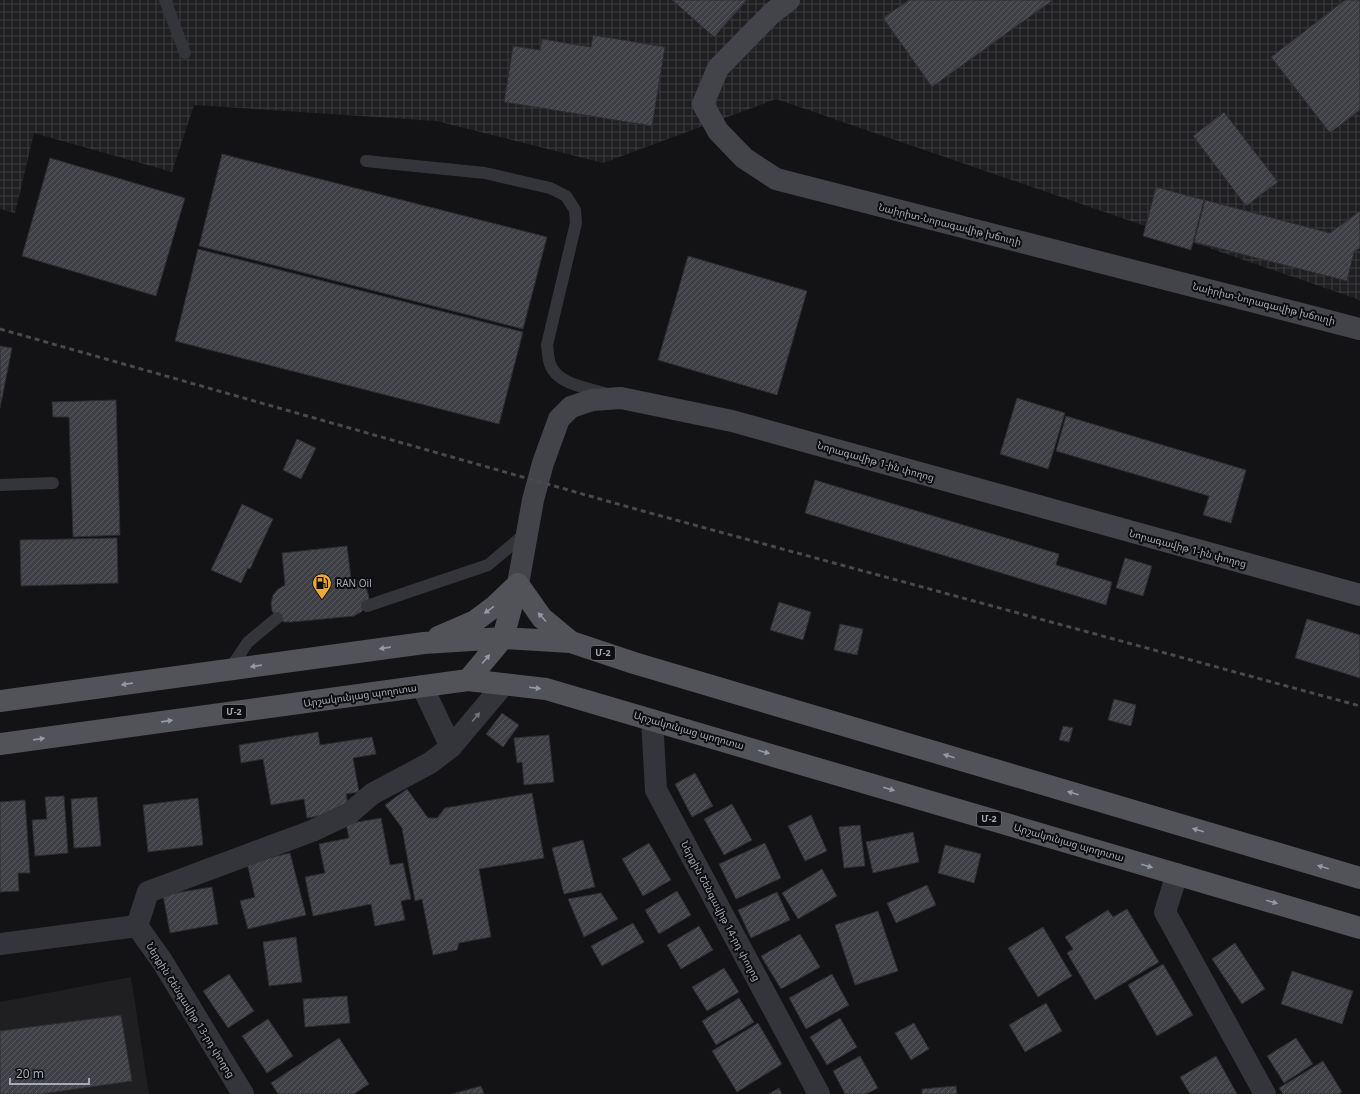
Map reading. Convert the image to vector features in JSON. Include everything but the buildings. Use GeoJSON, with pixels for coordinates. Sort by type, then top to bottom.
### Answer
{"type":"FeatureCollection","features":[{"type":"Feature","properties":{"kind":"main road","name":"Նաիրիտ-Նորագավիթ խճուղի"},"geometry":{"type":"LineString","coordinates":[[789,0],[772,13],[718,68],[703,104],[718,130],[744,158],[776,179],[1360,329]]}},
{"type":"Feature","properties":{"kind":"main road","name":"Նորագավիթ 1-ին փողոց"},"geometry":{"type":"LineString","coordinates":[[518,584],[533,500],[543,463],[559,419],[571,407],[592,400],[621,398],[732,421],[1360,595]]}},
{"type":"Feature","properties":{"kind":"main road"},"geometry":{"type":"LineString","coordinates":[[468,680],[504,638],[518,584]]}},
{"type":"Feature","properties":{"kind":"main road"},"geometry":{"type":"LineString","coordinates":[[518,584],[542,618],[571,642]]}},
{"type":"Feature","properties":{"kind":"main road"},"geometry":{"type":"LineString","coordinates":[[424,643],[475,621],[495,606],[518,584]]}},
{"type":"Feature","properties":{"kind":"main road","name":"Մ-2"},"geometry":{"type":"LineString","coordinates":[[0,701],[424,643],[504,638],[571,642],[634,664],[1360,878]]}},
{"type":"Feature","properties":{"kind":"main road","name":"Արշակունյաց պողոտա"},"geometry":{"type":"LineString","coordinates":[[0,744],[468,680],[504,684],[546,690],[652,720],[1360,928]]}},
{"type":"Feature","properties":{"kind":"street"},"geometry":{"type":"LineString","coordinates":[[0,944],[137,926],[148,892],[312,832],[350,813],[372,794],[430,763],[451,747],[504,684]]}},
{"type":"Feature","properties":{"kind":"street"},"geometry":{"type":"LineString","coordinates":[[422,686],[451,747]]}},
{"type":"Feature","properties":{"kind":"street","name":"Ներքին Շենգավիթ 14-րդ փողոց"},"geometry":{"type":"LineString","coordinates":[[652,720],[656,790],[819,1094]]}},
{"type":"Feature","properties":{"kind":"street"},"geometry":{"type":"LineString","coordinates":[[1176,874],[1166,912],[1265,1094]]}},
{"type":"Feature","properties":{"kind":"street","name":"Ներքին Շենգավիթ 13-րդ փողոց"},"geometry":{"type":"LineString","coordinates":[[137,926],[162,960],[243,1094]]}},
{"type":"Feature","properties":{"kind":"lane"},"geometry":{"type":"LineString","coordinates":[[165,0],[184,53]]}},
{"type":"Feature","properties":{"kind":"lane"},"geometry":{"type":"LineString","coordinates":[[366,160],[485,173],[550,188],[566,196],[575,210],[576,223],[547,346],[550,365],[557,375],[568,382],[621,398]]}},
{"type":"Feature","properties":{"kind":"lane"},"geometry":{"type":"LineString","coordinates":[[0,485],[53,483]]}},
{"type":"Feature","properties":{"kind":"lane"},"geometry":{"type":"LineString","coordinates":[[367,606],[488,565],[527,532]]}},
{"type":"Feature","properties":{"kind":"lane"},"geometry":{"type":"LineString","coordinates":[[229,670],[248,642],[277,618]]}},
{"type":"Feature","properties":{"kind":"shaded area"},"geometry":{"type":"Polygon","coordinates":[[[0,0],[1360,0],[1360,300],[776,99],[603,163],[436,121],[194,105],[172,172],[34,133],[15,213],[0,209],[0,0]]]}},
{"type":"Feature","properties":{"kind":"shaded area"},"geometry":{"type":"Polygon","coordinates":[[[131,977],[149,1094],[0,1094],[0,1002],[131,977]]]}},
{"type":"Feature","properties":{"kind":"railway"},"geometry":{"type":"LineString","coordinates":[[0,329],[639,510],[1360,706]]}},
{"type":"Feature","properties":{"kind":"place","name":"RAN Oil"},"geometry":{"type":"Point","coordinates":[322,600]}}]}
